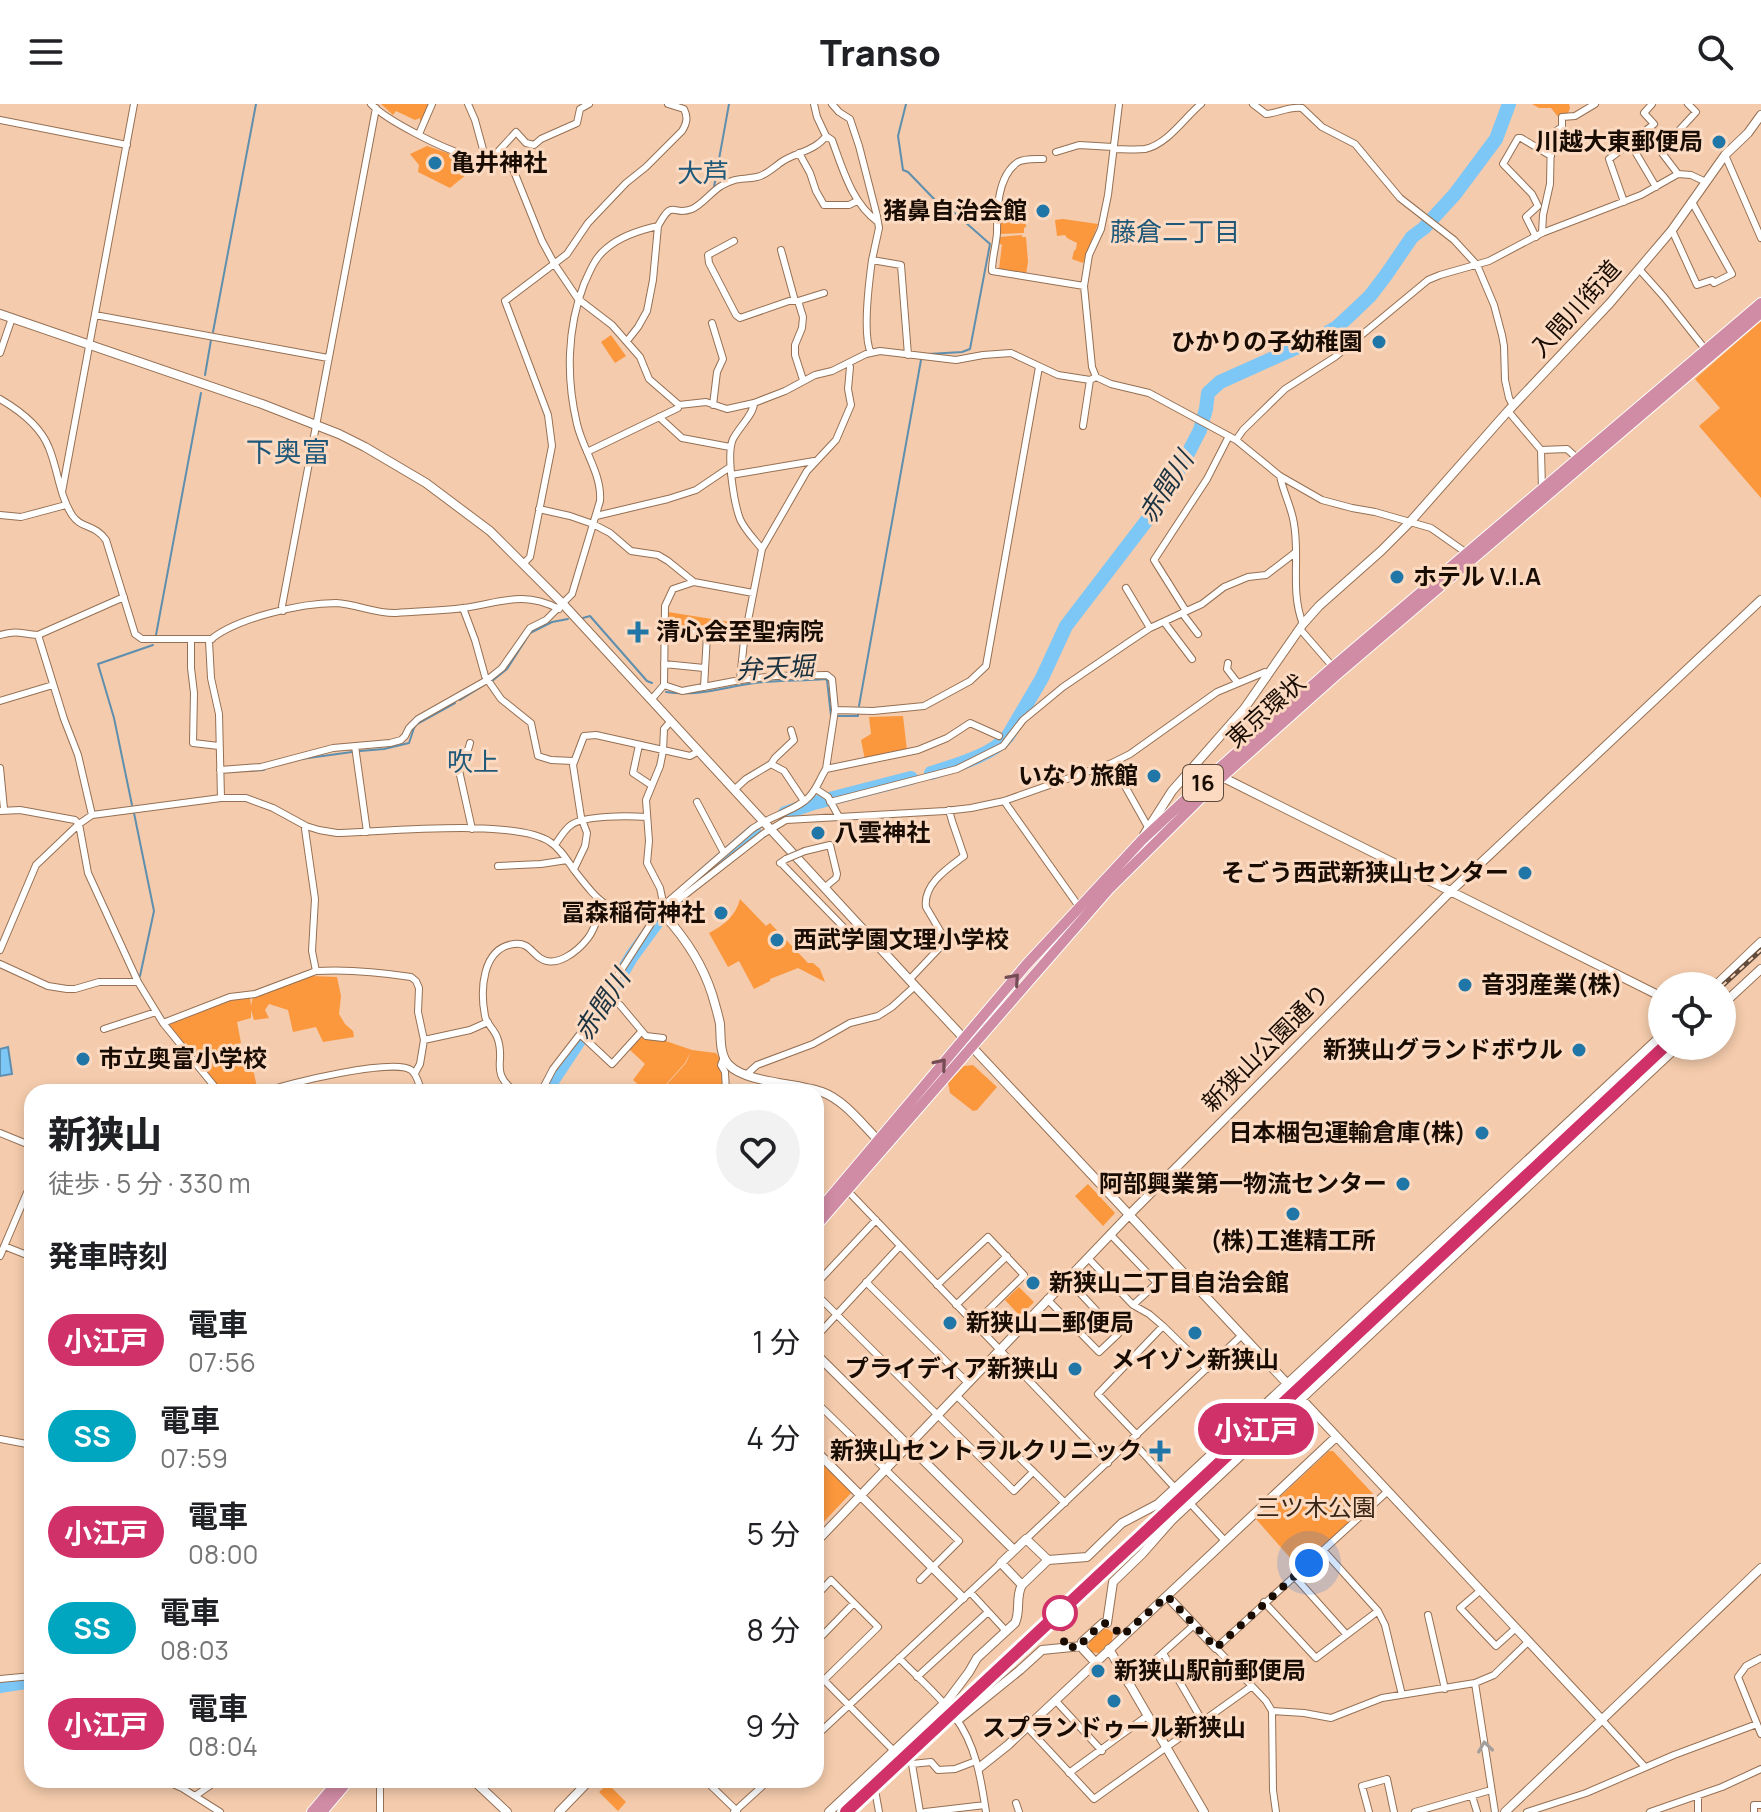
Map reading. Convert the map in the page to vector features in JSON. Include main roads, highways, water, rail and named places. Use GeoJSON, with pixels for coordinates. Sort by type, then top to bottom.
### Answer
{"type":"FeatureCollection","features":[{"type":"Feature","properties":{"kind":"highway","name":"東京環状"},"geometry":{"type":"LineString","coordinates":[[824,1203],[1026,965],[1146,844],[1542,490],[1761,303]]}},
{"type":"Feature","properties":{"kind":"highway","name":"東京環状"},"geometry":{"type":"LineString","coordinates":[[824,1216],[1188,798],[1333,667],[1761,313]]}},
{"type":"Feature","properties":{"kind":"highway"},"geometry":{"type":"LineString","coordinates":[[312,1812],[332,1788]]}},
{"type":"Feature","properties":{"kind":"highway"},"geometry":{"type":"LineString","coordinates":[[322,1812],[342,1788]]}},
{"type":"Feature","properties":{"kind":"water"},"geometry":{"type":"Polygon","coordinates":[[[8,1047],[12,1074],[0,1076],[0,1049],[8,1047]]]}},
{"type":"Feature","properties":{"kind":"waterway"},"geometry":{"type":"LineString","coordinates":[[213,332],[256,104]]}},
{"type":"Feature","properties":{"kind":"waterway"},"geometry":{"type":"LineString","coordinates":[[714,187],[729,104]]}},
{"type":"Feature","properties":{"kind":"waterway"},"geometry":{"type":"LineString","coordinates":[[906,104],[898,136],[903,170],[990,244],[970,349],[928,354]]}},
{"type":"Feature","properties":{"kind":"waterway","name":"赤間川"},"geometry":{"type":"LineString","coordinates":[[931,773],[983,754],[1008,736],[1042,678],[1066,626],[1154,511],[1183,463],[1200,430],[1208,393],[1220,382],[1337,327],[1370,296],[1412,237],[1455,194],[1496,139],[1509,104]]}},
{"type":"Feature","properties":{"kind":"waterway"},"geometry":{"type":"LineString","coordinates":[[205,375],[211,340]]}},
{"type":"Feature","properties":{"kind":"waterway"},"geometry":{"type":"LineString","coordinates":[[859,706],[921,360]]}},
{"type":"Feature","properties":{"kind":"waterway"},"geometry":{"type":"LineString","coordinates":[[156,635],[201,393]]}},
{"type":"Feature","properties":{"kind":"waterway","name":"弁天堀"},"geometry":{"type":"LineString","coordinates":[[583,618],[590,616],[652,683]]}},
{"type":"Feature","properties":{"kind":"waterway","name":"弁天堀"},"geometry":{"type":"LineString","coordinates":[[492,681],[507,669],[530,633],[552,622],[568,619]]}},
{"type":"Feature","properties":{"kind":"waterway"},"geometry":{"type":"LineString","coordinates":[[132,805],[114,718],[98,664],[153,645]]}},
{"type":"Feature","properties":{"kind":"waterway","name":"弁天堀"},"geometry":{"type":"LineString","coordinates":[[666,692],[700,692],[764,682],[825,679],[831,716]]}},
{"type":"Feature","properties":{"kind":"waterway","name":"弁天堀"},"geometry":{"type":"LineString","coordinates":[[460,700],[484,685]]}},
{"type":"Feature","properties":{"kind":"waterway","name":"弁天堀"},"geometry":{"type":"LineString","coordinates":[[360,751],[409,743],[417,724],[455,703]]}},
{"type":"Feature","properties":{"kind":"waterway","name":"弁天堀"},"geometry":{"type":"LineString","coordinates":[[838,716],[858,714]]}},
{"type":"Feature","properties":{"kind":"waterway","name":"弁天堀"},"geometry":{"type":"LineString","coordinates":[[301,759],[352,752]]}},
{"type":"Feature","properties":{"kind":"waterway","name":"弁天堀"},"geometry":{"type":"LineString","coordinates":[[242,771],[264,770]]}},
{"type":"Feature","properties":{"kind":"waterway","name":"赤間川"},"geometry":{"type":"LineString","coordinates":[[785,813],[911,778]]}},
{"type":"Feature","properties":{"kind":"waterway"},"geometry":{"type":"LineString","coordinates":[[134,813],[154,911],[140,976]]}},
{"type":"Feature","properties":{"kind":"waterway","name":"赤間川"},"geometry":{"type":"LineString","coordinates":[[700,878],[754,831]]}},
{"type":"Feature","properties":{"kind":"waterway","name":"赤間川"},"geometry":{"type":"LineString","coordinates":[[550,1084],[659,919]]}},
{"type":"Feature","properties":{"kind":"waterway","name":"赤間川"},"geometry":{"type":"LineString","coordinates":[[0,1686],[24,1682]]}},
{"type":"Feature","properties":{"kind":"railway"},"geometry":{"type":"LineString","coordinates":[[1736,973],[1761,950]]}},
{"type":"Feature","properties":{"kind":"railway"},"geometry":{"type":"LineString","coordinates":[[840,1812],[1648,1056]]}},
{"type":"Feature","properties":{"kind":"train","name":"小江戸"},"geometry":{"type":"LineString","coordinates":[[846,1812],[1650,1060]]}},
{"type":"Feature","properties":{"kind":"place","name":"川越大東郵便局"},"geometry":{"type":"Point","coordinates":[1719,142]}},
{"type":"Feature","properties":{"kind":"place","name":"亀井神社"},"geometry":{"type":"Point","coordinates":[435,163]}},
{"type":"Feature","properties":{"kind":"place","name":"猪鼻自治会館"},"geometry":{"type":"Point","coordinates":[1043,211]}},
{"type":"Feature","properties":{"kind":"place","name":"ひかりの子幼稚園"},"geometry":{"type":"Point","coordinates":[1379,342]}},
{"type":"Feature","properties":{"kind":"place","name":"ホテル V.I.A"},"geometry":{"type":"Point","coordinates":[1397,577]}},
{"type":"Feature","properties":{"kind":"place","name":"清心会至聖病院"},"geometry":{"type":"Point","coordinates":[638,632]}},
{"type":"Feature","properties":{"kind":"place","name":"いなり旅館"},"geometry":{"type":"Point","coordinates":[1154,776]}},
{"type":"Feature","properties":{"kind":"place","name":"八雲神社"},"geometry":{"type":"Point","coordinates":[818,833]}},
{"type":"Feature","properties":{"kind":"place","name":"そごう西武新狭山センター"},"geometry":{"type":"Point","coordinates":[1525,873]}},
{"type":"Feature","properties":{"kind":"place","name":"冨森稲荷神社"},"geometry":{"type":"Point","coordinates":[721,913]}},
{"type":"Feature","properties":{"kind":"place","name":"西武学園文理小学校"},"geometry":{"type":"Point","coordinates":[777,940]}},
{"type":"Feature","properties":{"kind":"place","name":"音羽産業(株)"},"geometry":{"type":"Point","coordinates":[1465,985]}},
{"type":"Feature","properties":{"kind":"place","name":"新狭山グランドボウル"},"geometry":{"type":"Point","coordinates":[1579,1050]}},
{"type":"Feature","properties":{"kind":"place","name":"市立奥富小学校"},"geometry":{"type":"Point","coordinates":[83,1059]}},
{"type":"Feature","properties":{"kind":"place","name":"日本梱包運輸倉庫(株)"},"geometry":{"type":"Point","coordinates":[1482,1133]}},
{"type":"Feature","properties":{"kind":"place","name":"阿部興業第一物流センター"},"geometry":{"type":"Point","coordinates":[1403,1184]}},
{"type":"Feature","properties":{"kind":"place","name":"(株)工進精工所"},"geometry":{"type":"Point","coordinates":[1293,1214]}},
{"type":"Feature","properties":{"kind":"place","name":"新狭山二丁目自治会館"},"geometry":{"type":"Point","coordinates":[1033,1283]}},
{"type":"Feature","properties":{"kind":"place","name":"新狭山二郵便局"},"geometry":{"type":"Point","coordinates":[950,1323]}},
{"type":"Feature","properties":{"kind":"place","name":"メイゾン新狭山"},"geometry":{"type":"Point","coordinates":[1195,1333]}},
{"type":"Feature","properties":{"kind":"place","name":"プライディア新狭山"},"geometry":{"type":"Point","coordinates":[1075,1369]}},
{"type":"Feature","properties":{"kind":"place","name":"新狭山セントラルクリニック"},"geometry":{"type":"Point","coordinates":[1160,1451]}},
{"type":"Feature","properties":{"kind":"place","name":"新狭山駅前郵便局"},"geometry":{"type":"Point","coordinates":[1098,1671]}},
{"type":"Feature","properties":{"kind":"place","name":"スプランドゥール新狭山"},"geometry":{"type":"Point","coordinates":[1114,1701]}},
{"type":"Feature","properties":{"kind":"district","name":"大芦"},"geometry":{"type":"Point","coordinates":[703,173]}},
{"type":"Feature","properties":{"kind":"district","name":"藤倉二丁目"},"geometry":{"type":"Point","coordinates":[1175,232]}},
{"type":"Feature","properties":{"kind":"district","name":"下奥富"},"geometry":{"type":"Point","coordinates":[288,452]}},
{"type":"Feature","properties":{"kind":"district","name":"吹上"},"geometry":{"type":"Point","coordinates":[473,762]}},
{"type":"Feature","properties":{"kind":"park label","name":"三ツ木公園"},"geometry":{"type":"Point","coordinates":[1316,1508]}}]}
